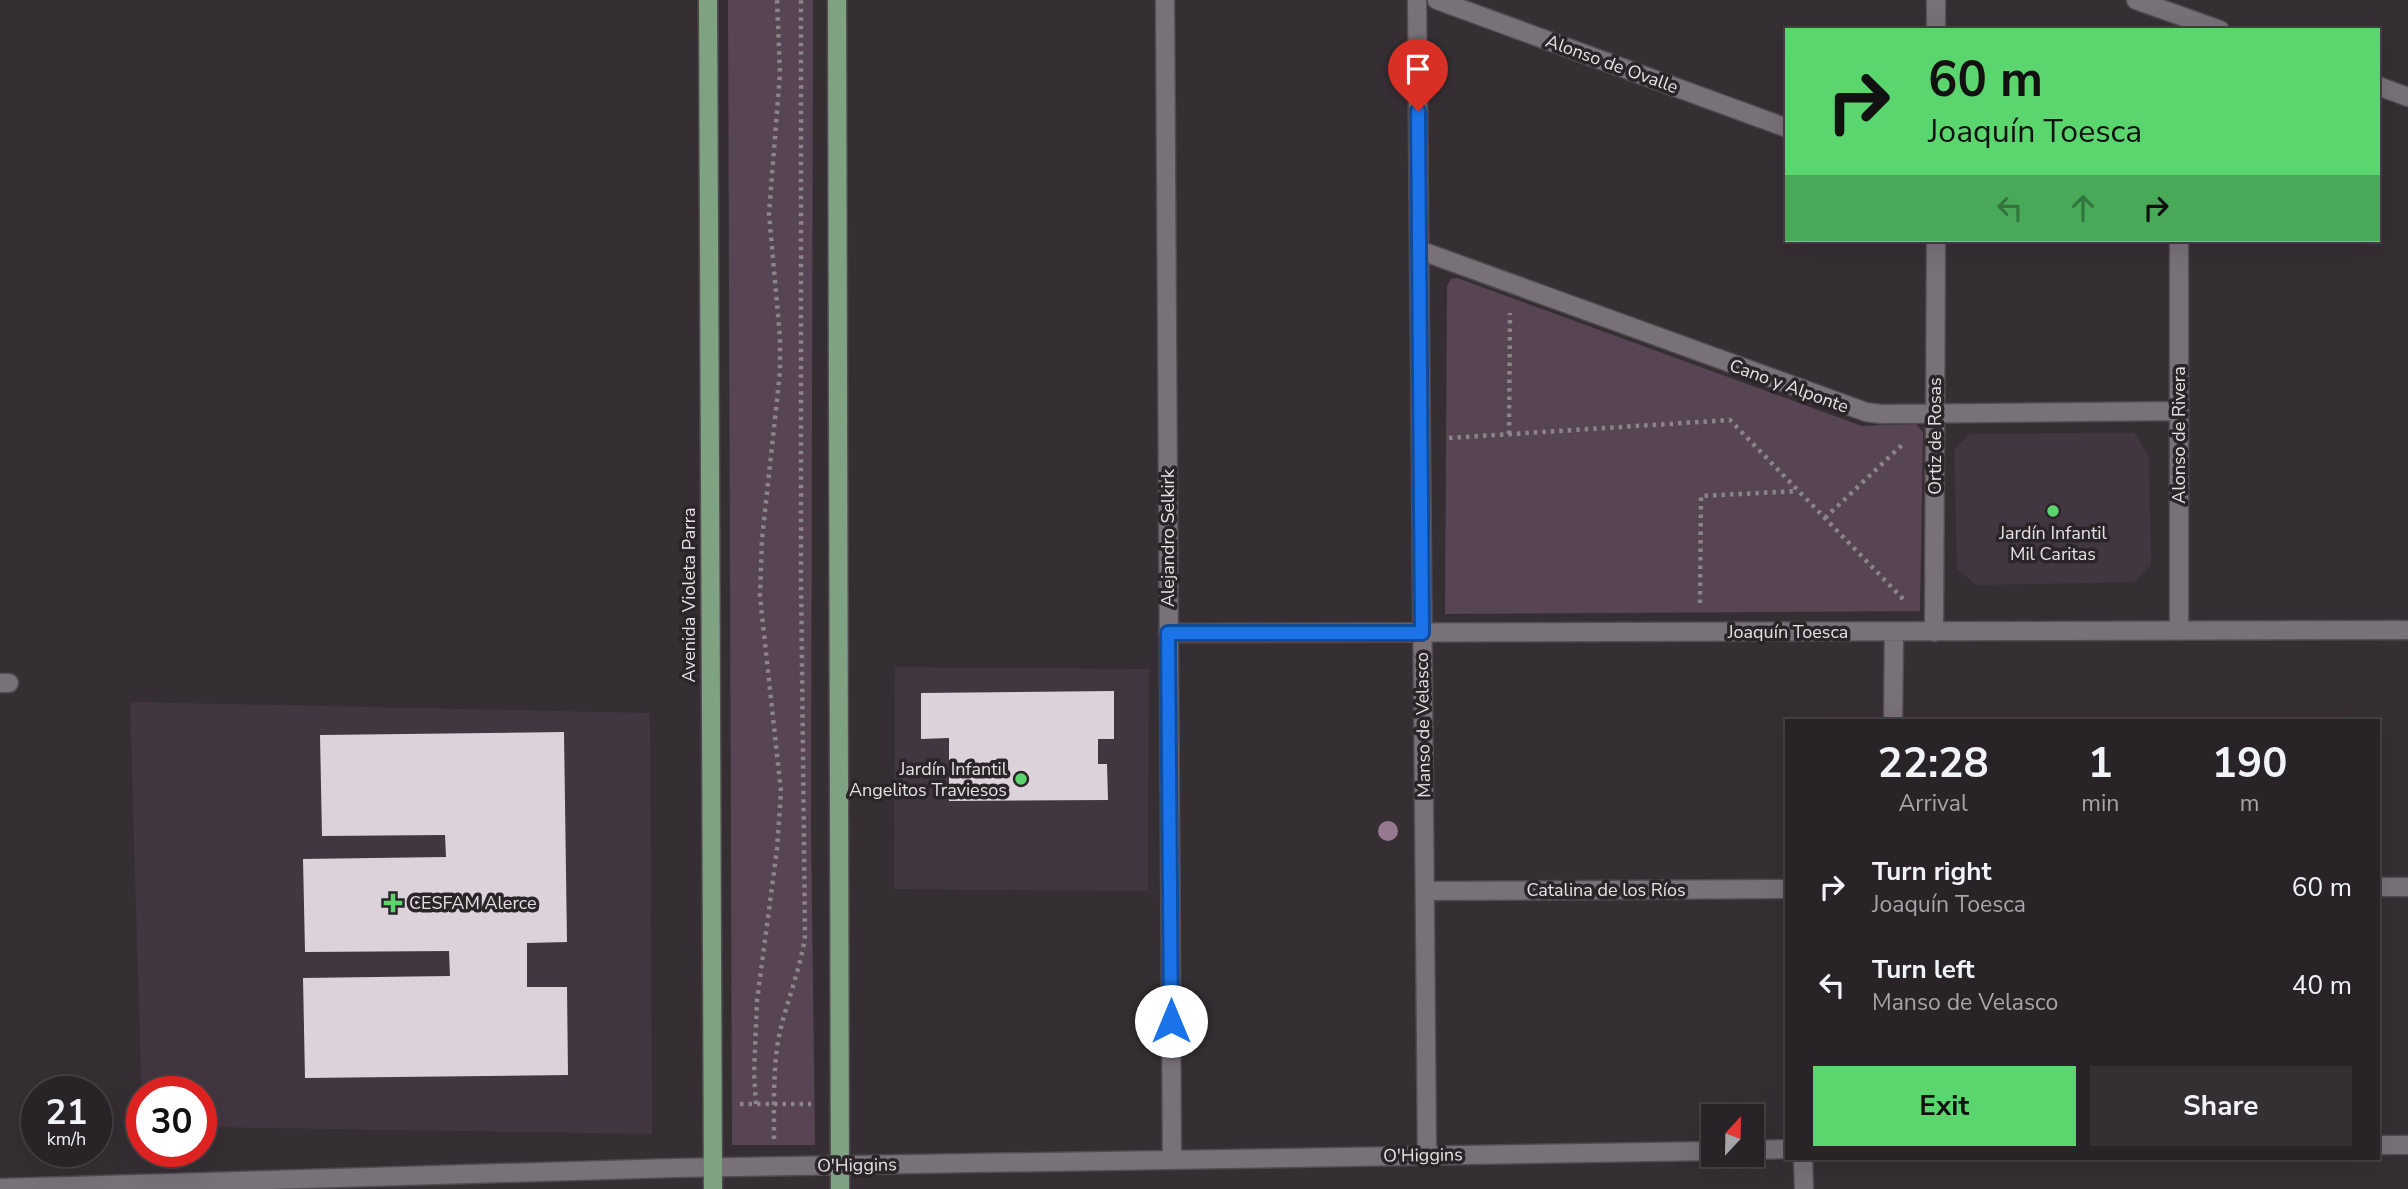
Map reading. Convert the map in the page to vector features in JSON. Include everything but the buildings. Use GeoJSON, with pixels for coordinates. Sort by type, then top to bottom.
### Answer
{"type":"FeatureCollection","features":[{"type":"Feature","properties":{"kind":"main road","name":"Avenida Violeta Parra"},"geometry":{"type":"LineString","coordinates":[[708,0],[713,1189]]}},
{"type":"Feature","properties":{"kind":"main road"},"geometry":{"type":"LineString","coordinates":[[837,0],[841,1189]]}},
{"type":"Feature","properties":{"kind":"street","name":"Alejandro Selkirk"},"geometry":{"type":"LineString","coordinates":[[1164,0],[1171,1160]]}},
{"type":"Feature","properties":{"kind":"street","name":"Manso de Velasco"},"geometry":{"type":"LineString","coordinates":[[1417,0],[1427,1155]]}},
{"type":"Feature","properties":{"kind":"street","name":"Alonso de Ovalle"},"geometry":{"type":"LineString","coordinates":[[1437,0],[1785,127]]}},
{"type":"Feature","properties":{"kind":"street"},"geometry":{"type":"LineString","coordinates":[[1936,0],[1936,28]]}},
{"type":"Feature","properties":{"kind":"street"},"geometry":{"type":"LineString","coordinates":[[2136,0],[2179,23],[2208,28]]}},
{"type":"Feature","properties":{"kind":"street"},"geometry":{"type":"LineString","coordinates":[[2380,87],[2408,97]]}},
{"type":"Feature","properties":{"kind":"street","name":"Ortiz de Rosas"},"geometry":{"type":"LineString","coordinates":[[1934,632],[1936,242]]}},
{"type":"Feature","properties":{"kind":"street","name":"Alonso de Rivera"},"geometry":{"type":"LineString","coordinates":[[2179,242],[2179,631]]}},
{"type":"Feature","properties":{"kind":"street","name":"Cano y Alponte"},"geometry":{"type":"LineString","coordinates":[[1419,250],[1850,408],[1881,414],[2179,411]]}},
{"type":"Feature","properties":{"kind":"street","name":"Joaquín Toesca"},"geometry":{"type":"LineString","coordinates":[[1168,633],[2408,630]]}},
{"type":"Feature","properties":{"kind":"street"},"geometry":{"type":"LineString","coordinates":[[1893,719],[1894,632]]}},
{"type":"Feature","properties":{"kind":"street"},"geometry":{"type":"LineString","coordinates":[[2380,887],[2408,887]]}},
{"type":"Feature","properties":{"kind":"street","name":"Catalina de los Ríos"},"geometry":{"type":"LineString","coordinates":[[1425,891],[1785,889]]}},
{"type":"Feature","properties":{"kind":"street"},"geometry":{"type":"LineString","coordinates":[[2380,1145],[2408,1145]]}},
{"type":"Feature","properties":{"kind":"street"},"geometry":{"type":"LineString","coordinates":[[1764,1150],[1785,1149]]}},
{"type":"Feature","properties":{"kind":"street","name":"O'Higgins"},"geometry":{"type":"LineString","coordinates":[[0,1188],[210,1186],[712,1168],[1701,1150]]}},
{"type":"Feature","properties":{"kind":"street"},"geometry":{"type":"LineString","coordinates":[[1803,1160],[1804,1189]]}},
{"type":"Feature","properties":{"kind":"path"},"geometry":{"type":"LineString","coordinates":[[755,1104],[757,1001],[777,849],[781,792],[760,596],[762,538],[780,372],[769,214],[780,73],[777,0]]}},
{"type":"Feature","properties":{"kind":"path"},"geometry":{"type":"LineString","coordinates":[[774,1167],[778,1041],[803,953],[805,936],[801,588],[801,0]]}},
{"type":"Feature","properties":{"kind":"path"},"geometry":{"type":"LineString","coordinates":[[1509,434],[1510,284]]}},
{"type":"Feature","properties":{"kind":"path"},"geometry":{"type":"LineString","coordinates":[[1825,518],[1935,414]]}},
{"type":"Feature","properties":{"kind":"path"},"geometry":{"type":"LineString","coordinates":[[1421,440],[1726,420],[1733,422],[1934,632]]}},
{"type":"Feature","properties":{"kind":"path"},"geometry":{"type":"LineString","coordinates":[[1700,632],[1700,496],[1799,491]]}},
{"type":"Feature","properties":{"kind":"path"},"geometry":{"type":"LineString","coordinates":[[711,1105],[840,1104]]}},
{"type":"Feature","properties":{"kind":"shaded area"},"geometry":{"type":"Polygon","coordinates":[[[728,0],[813,0],[811,826],[815,1145],[732,1145],[728,0]]]}},
{"type":"Feature","properties":{"kind":"shaded area"},"geometry":{"type":"Polygon","coordinates":[[[1457,278],[1862,426],[1916,424],[1923,432],[1920,611],[1445,614],[1447,286],[1451,279],[1457,278]]]}},
{"type":"Feature","properties":{"kind":"shaded area","name":"Jardín Infantil Mil Caritas"},"geometry":{"type":"Polygon","coordinates":[[[2134,433],[2149,456],[2151,565],[2134,582],[1976,585],[1957,569],[1954,449],[1970,434],[2134,433]]]}},
{"type":"Feature","properties":{"kind":"shaded area","name":"Jardín Infantil Angelitos Traviesos"},"geometry":{"type":"Polygon","coordinates":[[[895,667],[1149,669],[1148,891],[894,889],[895,667]]]}},
{"type":"Feature","properties":{"kind":"shaded area","name":"CESFAM Alerce"},"geometry":{"type":"Polygon","coordinates":[[[130,702],[650,713],[652,1134],[217,1127],[217,1076],[141,1076],[130,702]]]}},
{"type":"Feature","properties":{"kind":"place","name":"Jardín Infantil Mil Caritas"},"geometry":{"type":"Point","coordinates":[2053,511]}},
{"type":"Feature","properties":{"kind":"place","name":"Jardín Infantil Angelitos Traviesos"},"geometry":{"type":"Point","coordinates":[1021,779]}},
{"type":"Feature","properties":{"kind":"place","name":"CESFAM Alerce"},"geometry":{"type":"Point","coordinates":[393,903]}},
{"type":"Feature","properties":{"kind":"route"},"geometry":{"type":"LineString","coordinates":[[1171,1021],[1168,633],[1422,633],[1418,111]]}}]}
